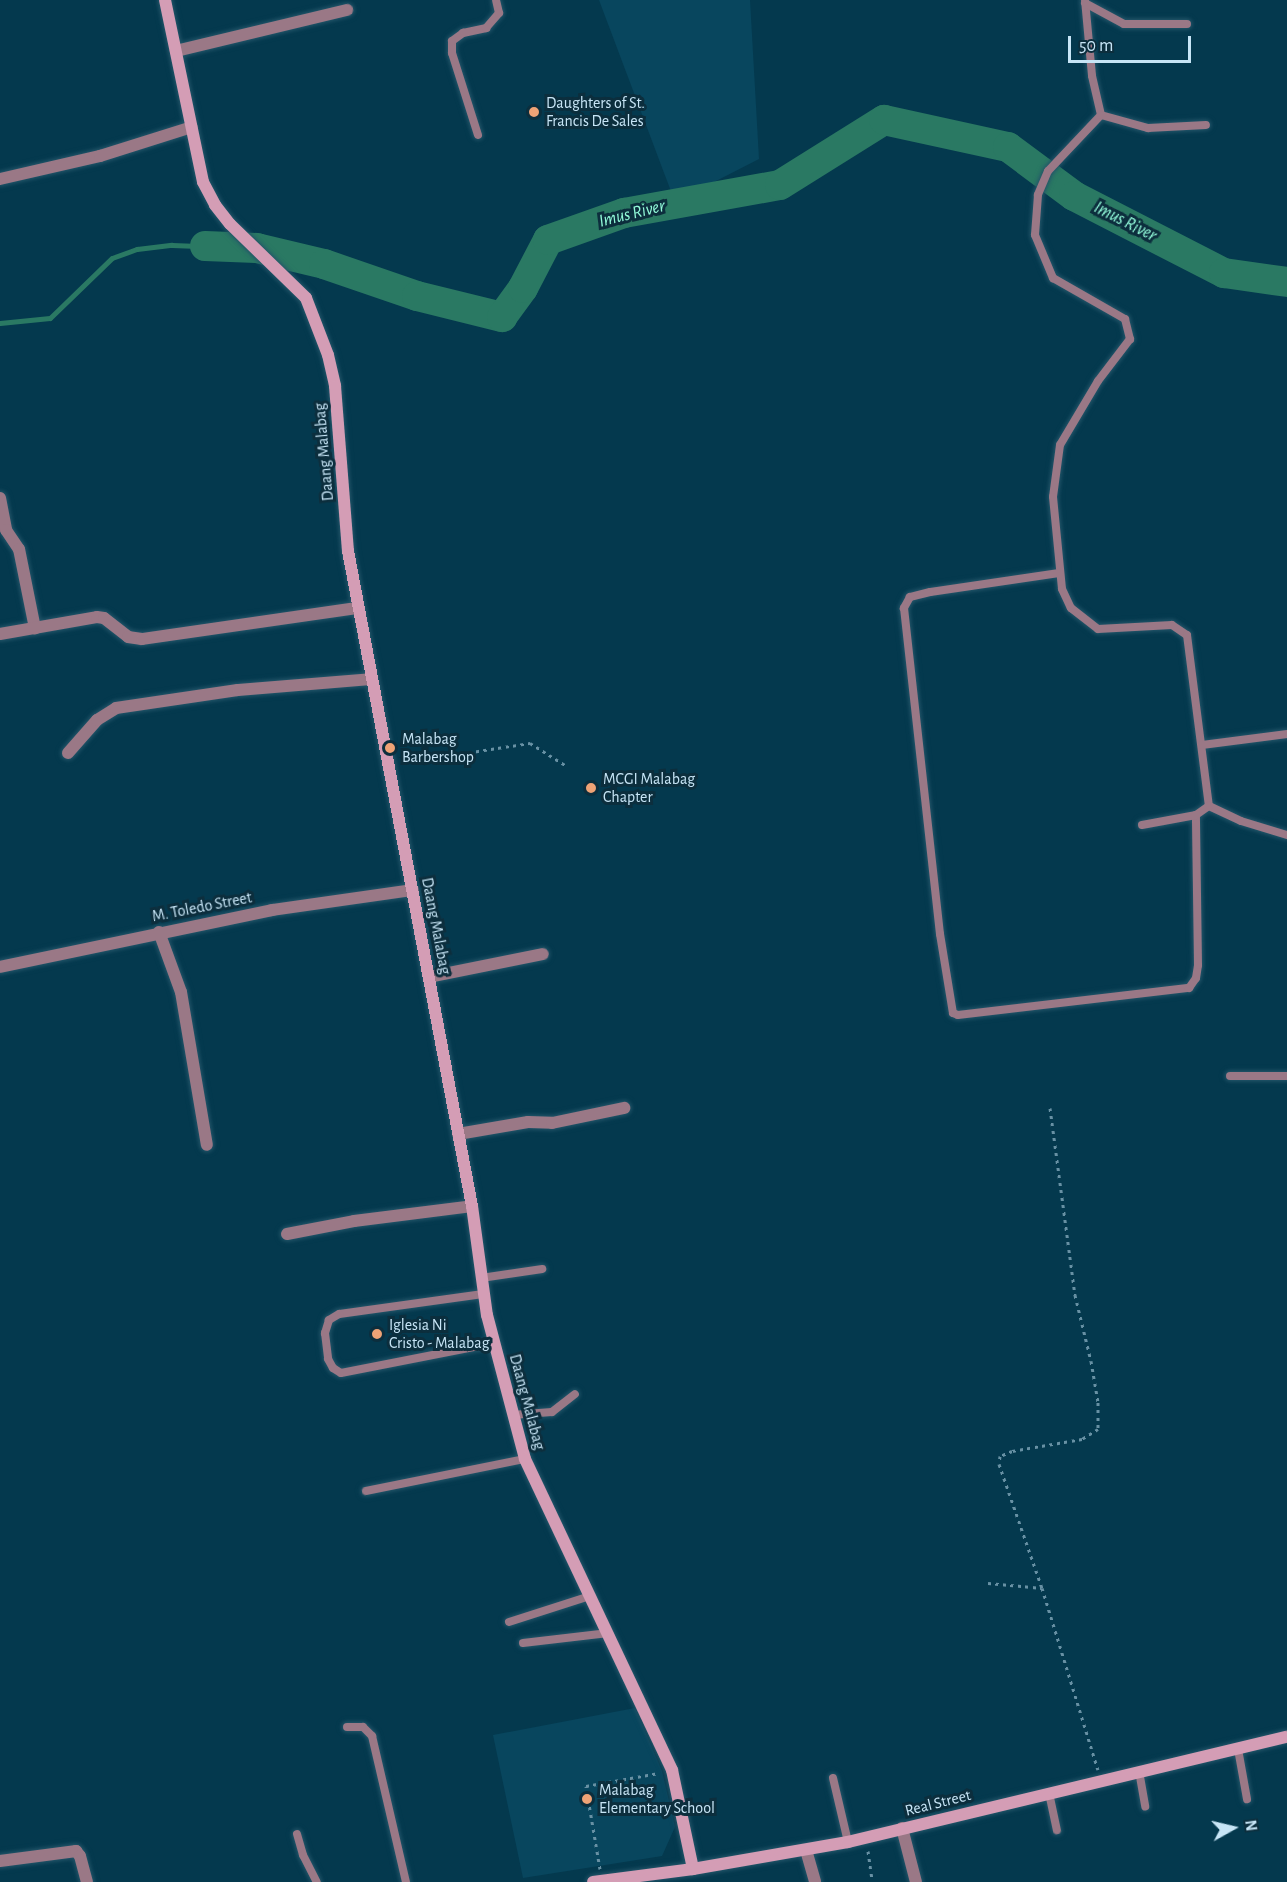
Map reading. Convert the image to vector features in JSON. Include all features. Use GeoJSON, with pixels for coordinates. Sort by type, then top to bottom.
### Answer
{"type":"FeatureCollection","features":[{"type":"Feature","properties":{"kind":"street","name":"Daang Malabag"},"geometry":{"type":"LineString","coordinates":[[165,0],[203,182],[214,205],[306,298],[328,355],[335,386],[348,551],[472,1206],[483,1294],[494,1343],[525,1459],[672,1770],[693,1869]]}},
{"type":"Feature","properties":{"kind":"street"},"geometry":{"type":"LineString","coordinates":[[176,51],[347,10]]}},
{"type":"Feature","properties":{"kind":"street"},"geometry":{"type":"LineString","coordinates":[[0,179],[100,156],[192,127]]}},
{"type":"Feature","properties":{"kind":"street"},"geometry":{"type":"LineString","coordinates":[[0,498],[6,530],[19,549],[35,628]]}},
{"type":"Feature","properties":{"kind":"street"},"geometry":{"type":"LineString","coordinates":[[0,634],[97,616],[104,618],[128,637],[142,639],[358,608]]}},
{"type":"Feature","properties":{"kind":"street"},"geometry":{"type":"LineString","coordinates":[[68,753],[97,720],[116,708],[238,690],[371,679]]}},
{"type":"Feature","properties":{"kind":"street","name":"M. Toledo Street"},"geometry":{"type":"LineString","coordinates":[[0,967],[272,910],[413,890]]}},
{"type":"Feature","properties":{"kind":"street"},"geometry":{"type":"LineString","coordinates":[[159,932],[181,992],[207,1145]]}},
{"type":"Feature","properties":{"kind":"street"},"geometry":{"type":"LineString","coordinates":[[429,977],[543,954]]}},
{"type":"Feature","properties":{"kind":"street"},"geometry":{"type":"LineString","coordinates":[[458,1134],[528,1122],[552,1123],[624,1108]]}},
{"type":"Feature","properties":{"kind":"street"},"geometry":{"type":"LineString","coordinates":[[287,1234],[354,1221],[472,1206]]}},
{"type":"Feature","properties":{"kind":"street","name":"Real Street"},"geometry":{"type":"LineString","coordinates":[[597,1882],[693,1869],[848,1842],[1287,1737]]}},
{"type":"Feature","properties":{"kind":"street"},"geometry":{"type":"LineString","coordinates":[[902,1828],[916,1882]]}},
{"type":"Feature","properties":{"kind":"street"},"geometry":{"type":"LineString","coordinates":[[806,1850],[815,1882]]}},
{"type":"Feature","properties":{"kind":"street"},"geometry":{"type":"LineString","coordinates":[[0,1862],[76,1851],[80,1856],[87,1882]]}},
{"type":"Feature","properties":{"kind":"lane"},"geometry":{"type":"LineString","coordinates":[[478,135],[452,53],[452,41],[463,33],[486,28],[499,13],[496,0]]}},
{"type":"Feature","properties":{"kind":"lane"},"geometry":{"type":"LineString","coordinates":[[1085,1],[1124,24],[1187,24]]}},
{"type":"Feature","properties":{"kind":"lane"},"geometry":{"type":"LineString","coordinates":[[1085,1],[1092,76],[1101,115]]}},
{"type":"Feature","properties":{"kind":"lane"},"geometry":{"type":"LineString","coordinates":[[1101,115],[1148,128],[1206,125]]}},
{"type":"Feature","properties":{"kind":"lane"},"geometry":{"type":"LineString","coordinates":[[1101,115],[1048,171],[1038,195],[1035,235],[1053,278],[1125,318],[1130,339],[1098,381],[1060,445],[1053,497],[1059,573],[1062,589],[1071,608],[1098,629],[1172,625],[1187,635],[1209,806]]}},
{"type":"Feature","properties":{"kind":"lane"},"geometry":{"type":"LineString","coordinates":[[1059,573],[930,592],[910,597],[904,608],[940,934],[953,1013],[957,1015],[1189,988],[1196,978],[1198,965],[1196,815]]}},
{"type":"Feature","properties":{"kind":"lane"},"geometry":{"type":"LineString","coordinates":[[1202,744],[1287,734]]}},
{"type":"Feature","properties":{"kind":"lane"},"geometry":{"type":"LineString","coordinates":[[1142,825],[1196,815],[1209,806]]}},
{"type":"Feature","properties":{"kind":"lane"},"geometry":{"type":"LineString","coordinates":[[1209,806],[1241,821],[1287,836]]}},
{"type":"Feature","properties":{"kind":"lane"},"geometry":{"type":"LineString","coordinates":[[1230,1076],[1287,1076]]}},
{"type":"Feature","properties":{"kind":"lane"},"geometry":{"type":"LineString","coordinates":[[481,1278],[542,1269]]}},
{"type":"Feature","properties":{"kind":"lane"},"geometry":{"type":"LineString","coordinates":[[483,1294],[339,1314],[329,1320],[325,1333],[328,1359],[333,1368],[342,1373],[494,1343]]}},
{"type":"Feature","properties":{"kind":"lane"},"geometry":{"type":"LineString","coordinates":[[512,1414],[552,1412],[575,1394]]}},
{"type":"Feature","properties":{"kind":"lane"},"geometry":{"type":"LineString","coordinates":[[366,1491],[525,1459]]}},
{"type":"Feature","properties":{"kind":"lane"},"geometry":{"type":"LineString","coordinates":[[509,1622],[590,1596]]}},
{"type":"Feature","properties":{"kind":"lane"},"geometry":{"type":"LineString","coordinates":[[523,1643],[608,1633]]}},
{"type":"Feature","properties":{"kind":"lane"},"geometry":{"type":"LineString","coordinates":[[347,1727],[363,1727],[372,1736],[406,1882]]}},
{"type":"Feature","properties":{"kind":"lane"},"geometry":{"type":"LineString","coordinates":[[1238,1749],[1248,1800]]}},
{"type":"Feature","properties":{"kind":"lane"},"geometry":{"type":"LineString","coordinates":[[1139,1772],[1145,1806]]}},
{"type":"Feature","properties":{"kind":"lane"},"geometry":{"type":"LineString","coordinates":[[833,1779],[848,1842]]}},
{"type":"Feature","properties":{"kind":"lane"},"geometry":{"type":"LineString","coordinates":[[1049,1793],[1057,1830]]}},
{"type":"Feature","properties":{"kind":"lane"},"geometry":{"type":"LineString","coordinates":[[297,1834],[303,1855],[317,1882]]}},
{"type":"Feature","properties":{"kind":"path"},"geometry":{"type":"LineString","coordinates":[[388,765],[530,743],[566,765]]}},
{"type":"Feature","properties":{"kind":"path"},"geometry":{"type":"LineString","coordinates":[[1050,1108],[1074,1295],[1098,1402],[1098,1428],[1082,1438],[1012,1451],[1000,1456],[999,1464],[1042,1588],[1101,1780]]}},
{"type":"Feature","properties":{"kind":"path"},"geometry":{"type":"LineString","coordinates":[[988,1583],[1042,1588]]}},
{"type":"Feature","properties":{"kind":"path"},"geometry":{"type":"LineString","coordinates":[[597,1882],[586,1786],[672,1770]]}},
{"type":"Feature","properties":{"kind":"path"},"geometry":{"type":"LineString","coordinates":[[865,1838],[872,1880]]}},
{"type":"Feature","properties":{"kind":"shaded area"},"geometry":{"type":"Polygon","coordinates":[[[599,0],[750,0],[759,159],[675,202],[599,0]]]}},
{"type":"Feature","properties":{"kind":"shaded area","name":"Malabag Elementary School"},"geometry":{"type":"Polygon","coordinates":[[[635,1708],[662,1771],[675,1827],[662,1856],[523,1878],[493,1735],[635,1708]]]}},
{"type":"Feature","properties":{"kind":"waterway","name":"Imus River"},"geometry":{"type":"LineString","coordinates":[[205,246],[257,248],[324,264],[417,296],[502,317],[523,288],[548,240],[624,213],[780,185],[884,120],[1008,147],[1074,196],[1224,273],[1287,282]]}},
{"type":"Feature","properties":{"kind":"waterway","name":"Imus River"},"geometry":{"type":"LineString","coordinates":[[0,323],[50,318],[112,258],[137,249],[172,245],[205,246]]}},
{"type":"Feature","properties":{"kind":"place","name":"Daughters of St. Francis De Sales"},"geometry":{"type":"Point","coordinates":[534,112]}},
{"type":"Feature","properties":{"kind":"place","name":"Malabag Barbershop"},"geometry":{"type":"Point","coordinates":[390,748]}},
{"type":"Feature","properties":{"kind":"place","name":"MCGI Malabag Chapter"},"geometry":{"type":"Point","coordinates":[591,788]}},
{"type":"Feature","properties":{"kind":"place","name":"Iglesia Ni Cristo - Malabag"},"geometry":{"type":"Point","coordinates":[377,1334]}},
{"type":"Feature","properties":{"kind":"place","name":"Malabag Elementary School"},"geometry":{"type":"Point","coordinates":[587,1799]}}]}
